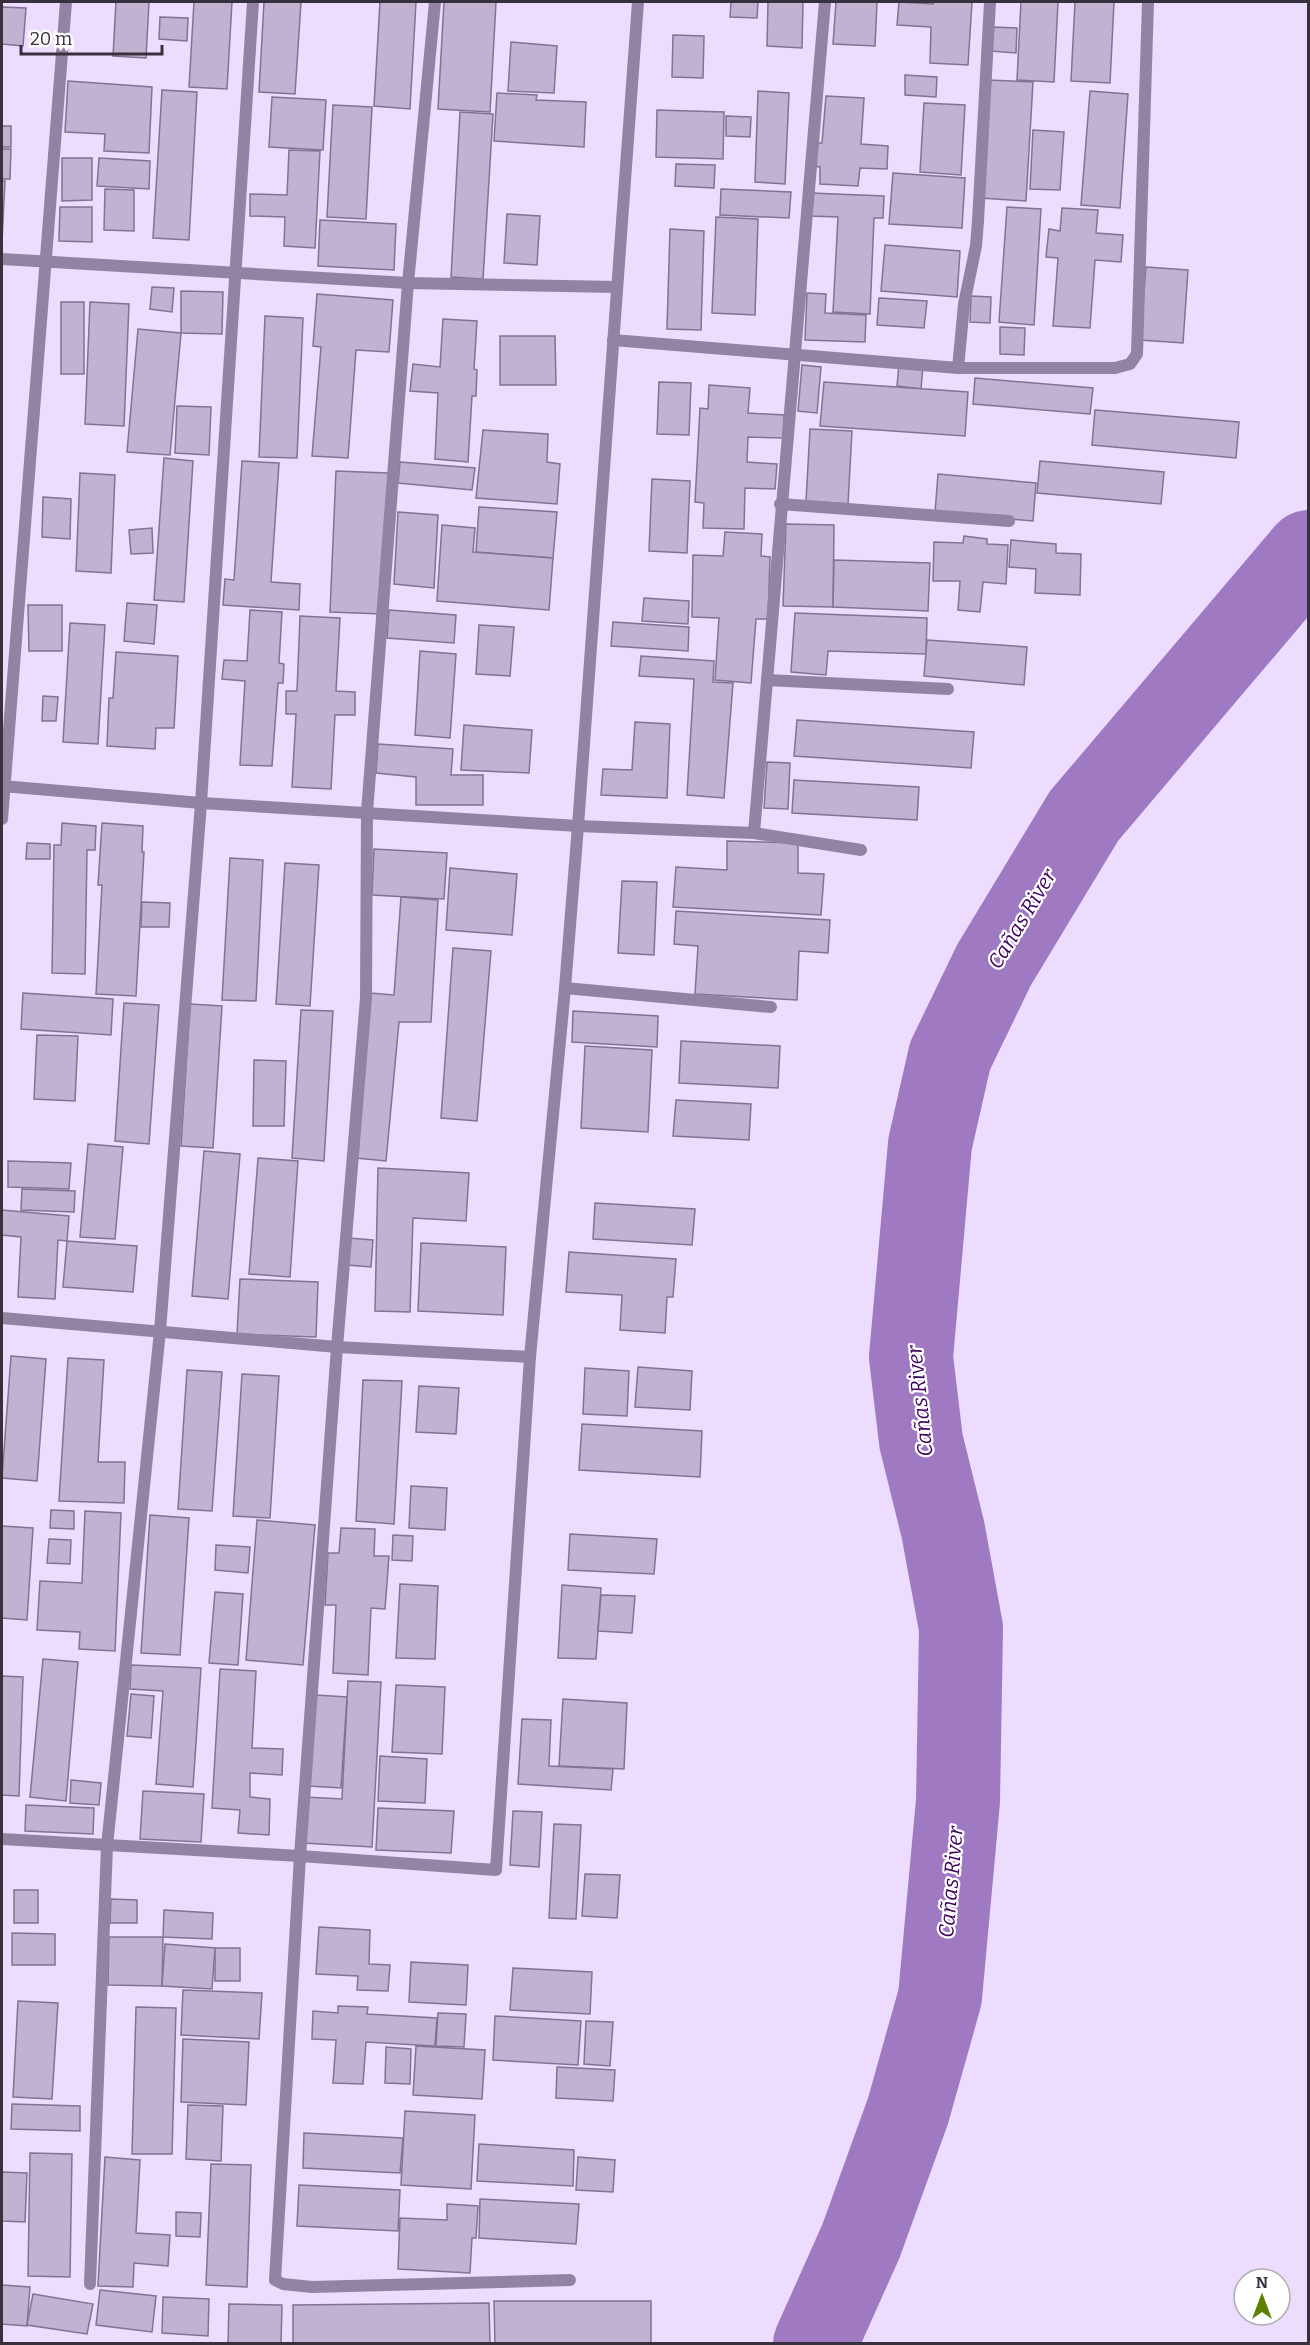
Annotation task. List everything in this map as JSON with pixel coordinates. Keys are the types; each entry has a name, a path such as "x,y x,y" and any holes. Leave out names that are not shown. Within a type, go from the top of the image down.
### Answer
{"street":[{"path":"2,819 66,2"},
{"path":"90,2284 107,1846 160,1331 201,803 253,2"},
{"path":"435,2 408,283 367,812 366,998 337,1347 300,1856 275,2280 283,2284 312,2287 570,2280"},
{"path":"2,1839 496,1870 530,1357 578,826 638,2"},
{"path":"754,833 780,504 825,2"},
{"path":"958,368 964,304 976,246 990,2"},
{"path":"614,340 958,368 1115,368 1130,364 1137,354 1148,2"},
{"path":"2,259 408,283 617,287"},
{"path":"780,504 1008,521"},
{"path":"767,680 948,689"},
{"path":"3,786 201,803 578,826 754,833 861,850"},
{"path":"565,988 771,1007"},
{"path":"2,1318 337,1347 530,1357"}],"building":[{"path":"116,2 149,2 146,58 113,56"},
{"path":"194,2 232,2 227,89 189,87"},
{"path":"264,2 301,2 295,94 259,92"},
{"path":"380,2 416,2 410,109 374,106"},
{"path":"444,2 496,2 490,112 438,109"},
{"path":"731,2 758,2 757,18 730,17"},
{"path":"768,2 803,2 802,48 767,46"},
{"path":"836,2 877,2 875,46 833,44"},
{"path":"899,2 933,4 933,2 972,2 968,65 930,63 931,27 897,25"},
{"path":"1021,2 1058,2 1054,82 1017,80"},
{"path":"1075,2 1114,2 1110,83 1071,81"},
{"path":"2,7 26,8 23,46 2,44"},
{"path":"160,17 188,18 187,41 159,39"},
{"path":"992,27 1017,28 1016,53 990,51"},
{"path":"673,35 704,36 703,78 672,77"},
{"path":"511,42 557,46 554,93 508,91"},
{"path":"905,75 937,77 936,97 905,95"},
{"path":"988,80 1033,82 1026,201 981,198"},
{"path":"68,81 152,87 149,153 104,151 105,134 65,132"},
{"path":"162,90 197,92 189,240 153,238"},
{"path":"758,91 789,93 785,184 755,182"},
{"path":"1090,91 1128,94 1120,208 1081,205"},
{"path":"497,93 537,95 536,100 586,102 584,147 494,141"},
{"path":"826,96 864,98 861,144 888,146 887,169 860,168 858,186 820,184 820,167 813,166 814,143 822,143"},
{"path":"272,97 326,100 323,150 269,147"},
{"path":"924,103 965,105 961,175 920,172"},
{"path":"333,105 372,107 366,219 327,217"},
{"path":"657,110 724,112 723,159 656,157"},
{"path":"460,112 493,114 483,279 451,277"},
{"path":"726,116 751,117 750,137 726,136"},
{"path":"2,126 11,126 11,147 2,147"},
{"path":"1033,130 1064,132 1060,190 1030,189"},
{"path":"2,149 11,149 10,179 2,179"},
{"path":"289,150 320,151 315,248 284,246 285,217 250,216 250,194 287,195"},
{"path":"62,158 92,158 92,200 62,201"},
{"path":"99,158 150,161 149,189 97,186"},
{"path":"676,164 715,165 714,188 675,186"},
{"path":"893,173 965,178 962,228 889,224"},
{"path":"2,181 5,181 2,242"},
{"path":"105,189 134,190 134,231 104,230"},
{"path":"721,189 791,192 789,218 720,215"},
{"path":"811,193 884,196 883,218 874,218 870,314 833,312 838,217 810,216"},
{"path":"60,207 92,207 92,242 59,241"},
{"path":"1007,207 1041,209 1034,325 999,322"},
{"path":"1062,208 1098,210 1096,233 1123,235 1121,262 1095,260 1090,328 1053,326 1058,258 1046,257 1049,229 1060,231"},
{"path":"507,214 540,216 537,265 504,263"},
{"path":"716,217 758,219 755,315 712,313"},
{"path":"320,220 396,224 394,270 318,266"},
{"path":"670,229 704,231 701,330 667,329"},
{"path":"885,245 960,251 957,297 881,291"},
{"path":"1146,267 1188,270 1183,343 1140,340"},
{"path":"152,287 174,288 172,312 150,309"},
{"path":"181,291 223,292 222,334 181,333"},
{"path":"807,293 826,294 825,313 866,315 865,342 805,340"},
{"path":"317,294 393,300 389,352 356,350 348,458 312,456 321,347 313,346"},
{"path":"971,296 991,297 990,323 970,322"},
{"path":"879,298 927,301 924,328 877,325"},
{"path":"61,302 84,302 84,374 61,374"},
{"path":"90,302 129,304 124,426 85,424"},
{"path":"265,316 303,318 297,458 259,457"},
{"path":"443,319 477,321 474,369 477,370 476,396 472,396 468,462 435,459 438,393 410,391 413,364 440,367"},
{"path":"1000,327 1025,328 1024,355 1000,354"},
{"path":"138,329 181,333 170,455 127,452"},
{"path":"500,336 555,336 556,385 500,385"},
{"path":"899,364 923,366 921,389 897,386"},
{"path":"802,365 821,367 817,413 798,411"},
{"path":"975,378 1093,388 1090,414 973,404"},
{"path":"659,382 691,383 689,435 657,434"},
{"path":"824,382 968,392 965,436 820,426"},
{"path":"709,385 750,388 748,413 784,415 783,438 748,437 747,462 777,464 775,489 745,488 744,529 703,528 704,503 695,502 700,408 708,409"},
{"path":"177,406 211,407 209,455 175,453"},
{"path":"1095,410 1239,422 1236,458 1092,445"},
{"path":"810,429 852,431 848,504 806,501"},
{"path":"483,430 548,434 547,462 560,464 557,504 476,498"},
{"path":"164,458 193,461 184,602 154,600"},
{"path":"242,461 279,463 271,582 300,584 299,610 223,605 225,579 234,580"},
{"path":"1040,461 1164,472 1161,504 1037,493"},
{"path":"400,462 475,468 472,490 398,483"},
{"path":"336,471 388,473 382,614 330,612"},
{"path":"80,473 115,475 111,573 76,571"},
{"path":"938,474 1036,483 1033,521 935,513"},
{"path":"652,479 690,481 687,553 649,551"},
{"path":"43,497 71,499 70,539 42,537"},
{"path":"479,507 557,512 553,558 476,552"},
{"path":"398,512 438,515 434,588 394,584"},
{"path":"786,524 834,525 833,607 783,606"},
{"path":"442,525 475,528 473,552 553,558 549,610 437,601"},
{"path":"152,528 153,553 131,554 129,530"},
{"path":"725,532 762,534 761,556 770,557 768,619 756,619 751,683 715,680 719,618 692,617 693,555 723,556"},
{"path":"964,536 987,539 987,544 1008,545 1006,584 983,582 980,612 958,610 960,581 933,581 934,542 963,543"},
{"path":"1011,540 1056,544 1056,553 1081,554 1080,595 1035,593 1036,569 1009,567"},
{"path":"834,560 930,563 928,611 833,607"},
{"path":"644,598 689,601 688,624 642,621"},
{"path":"127,603 157,605 154,644 124,641"},
{"path":"28,605 62,605 62,651 29,651"},
{"path":"250,610 282,612 279,663 284,664 283,683 278,683 272,766 240,765 245,681 222,679 224,660 247,661"},
{"path":"389,610 456,615 454,643 387,638"},
{"path":"795,613 927,618 926,654 828,651 826,675 791,672"},
{"path":"300,616 340,618 336,691 355,692 355,715 335,715 331,789 292,787 296,714 286,714 286,691 297,691"},
{"path":"613,622 689,627 688,651 611,646"},
{"path":"70,623 105,625 98,744 63,742"},
{"path":"479,625 514,627 510,676 476,674"},
{"path":"927,640 1027,647 1024,685 924,676"},
{"path":"420,651 456,654 450,738 415,735"},
{"path":"116,652 178,656 174,728 156,728 155,749 107,746 109,698 113,698"},
{"path":"641,656 714,661 713,682 733,683 724,798 687,795 694,679 639,676"},
{"path":"43,696 58,697 56,721 42,721"},
{"path":"797,720 974,732 971,768 794,756"},
{"path":"635,722 670,724 667,798 601,795 603,769 632,770"},
{"path":"464,725 532,730 529,773 461,770"},
{"path":"378,744 453,749 451,775 483,775 483,805 416,805 416,777 376,773"},
{"path":"767,762 790,763 788,809 764,808"},
{"path":"794,780 919,787 917,820 792,813"},
{"path":"62,823 96,826 95,850 87,850 85,974 52,973 54,845 61,845"},
{"path":"102,823 143,826 142,852 144,852 136,996 96,994 102,885 98,885"},
{"path":"727,841 798,843 798,873 824,874 821,915 673,907 676,867 727,870"},
{"path":"27,843 50,844 50,859 26,859"},
{"path":"374,849 447,853 444,899 372,895"},
{"path":"230,858 263,860 256,1001 222,1000"},
{"path":"285,863 319,865 310,1006 276,1004"},
{"path":"450,868 517,874 512,935 446,930"},
{"path":"622,881 657,882 654,955 618,953"},
{"path":"401,897 438,900 431,1022 399,1022 386,1161 356,1158 371,993 394,995"},
{"path":"142,902 170,903 169,927 141,927"},
{"path":"676,911 830,920 828,953 799,951 797,1000 695,994 698,946 674,944"},
{"path":"453,948 491,951 477,1121 441,1118"},
{"path":"23,993 113,999 111,1035 21,1029"},
{"path":"124,1003 159,1005 149,1144 115,1141"},
{"path":"190,1004 222,1006 213,1148 181,1146"},
{"path":"301,1010 333,1011 324,1161 292,1158"},
{"path":"573,1011 658,1016 657,1047 572,1042"},
{"path":"37,1035 78,1036 75,1101 34,1099"},
{"path":"681,1041 780,1046 778,1088 679,1083"},
{"path":"585,1046 652,1050 648,1132 581,1128"},
{"path":"254,1060 286,1061 284,1126 253,1126"},
{"path":"676,1100 751,1104 749,1140 673,1136"},
{"path":"88,1144 123,1147 115,1239 80,1237"},
{"path":"204,1151 240,1154 228,1299 192,1296"},
{"path":"258,1158 298,1161 290,1277 249,1274"},
{"path":"8,1161 71,1163 69,1189 8,1187"},
{"path":"378,1168 469,1173 466,1221 413,1218 410,1312 375,1311"},
{"path":"22,1189 75,1191 74,1212 21,1210"},
{"path":"595,1203 695,1209 692,1245 593,1239"},
{"path":"2,1210 69,1216 67,1241 58,1240 55,1299 18,1297 21,1237 2,1235"},
{"path":"349,1238 373,1240 371,1267 347,1265"},
{"path":"67,1241 137,1246 133,1292 63,1287"},
{"path":"421,1243 506,1247 503,1315 418,1311"},
{"path":"569,1252 676,1259 673,1297 667,1297 665,1333 620,1330 622,1295 566,1292"},
{"path":"240,1279 318,1282 316,1337 237,1334"},
{"path":"11,1356 46,1359 37,1481 2,1478"},
{"path":"68,1358 104,1360 98,1462 125,1462 124,1503 59,1501"},
{"path":"638,1367 692,1371 690,1410 635,1407"},
{"path":"585,1368 629,1371 627,1416 583,1414"},
{"path":"187,1370 222,1372 212,1511 178,1509"},
{"path":"242,1374 279,1376 270,1518 233,1516"},
{"path":"363,1380 402,1381 394,1524 356,1521"},
{"path":"419,1386 459,1388 456,1434 416,1432"},
{"path":"582,1424 702,1431 700,1477 579,1470"},
{"path":"411,1486 447,1488 445,1530 409,1528"},
{"path":"51,1510 74,1511 74,1529 50,1528"},
{"path":"85,1511 121,1513 115,1651 79,1649 80,1632 37,1630 40,1581 82,1583"},
{"path":"150,1515 189,1518 180,1655 141,1653"},
{"path":"257,1520 315,1525 303,1665 246,1660"},
{"path":"2,1526 33,1528 27,1620 2,1618"},
{"path":"341,1528 375,1529 374,1556 389,1556 385,1609 371,1608 368,1675 333,1673 336,1605 325,1605 328,1553 339,1553"},
{"path":"570,1534 657,1539 654,1574 568,1570"},
{"path":"393,1535 413,1536 412,1561 392,1560"},
{"path":"49,1539 71,1540 70,1564 47,1563"},
{"path":"216,1545 250,1547 248,1573 215,1570"},
{"path":"400,1584 438,1586 435,1659 396,1658"},
{"path":"562,1585 601,1588 596,1659 558,1658"},
{"path":"215,1592 243,1594 238,1665 209,1663"},
{"path":"601,1595 635,1596 632,1633 598,1631"},
{"path":"43,1659 78,1662 66,1801 30,1797"},
{"path":"131,1665 201,1668 193,1787 156,1784 163,1691 130,1689"},
{"path":"220,1669 256,1671 252,1748 283,1749 282,1775 250,1773 250,1797 270,1799 269,1835 238,1833 240,1810 212,1808"},
{"path":"2,1676 23,1677 19,1796 2,1795"},
{"path":"348,1681 381,1682 372,1847 303,1843 306,1797 342,1799"},
{"path":"396,1685 445,1687 442,1754 392,1752"},
{"path":"131,1694 154,1696 151,1738 127,1736"},
{"path":"316,1695 347,1697 341,1788 309,1786"},
{"path":"563,1699 627,1703 624,1769 559,1766"},
{"path":"522,1719 551,1720 549,1766 613,1769 611,1790 518,1784"},
{"path":"380,1756 427,1759 425,1803 378,1801"},
{"path":"71,1780 101,1783 99,1805 70,1803"},
{"path":"143,1791 204,1794 201,1842 140,1839"},
{"path":"26,1805 94,1808 93,1834 25,1831"},
{"path":"378,1808 454,1811 451,1853 376,1850"},
{"path":"513,1811 542,1812 539,1867 510,1865"},
{"path":"554,1824 581,1825 576,1919 549,1918"},
{"path":"585,1874 620,1875 617,1918 582,1916"},
{"path":"14,1890 38,1890 38,1923 14,1923"},
{"path":"111,1899 137,1900 137,1923 110,1923"},
{"path":"164,1910 213,1913 212,1939 163,1937"},
{"path":"319,1927 370,1930 369,1964 390,1965 388,1991 357,1990 358,1976 316,1974"},
{"path":"12,1933 55,1934 55,1965 12,1965"},
{"path":"109,1937 163,1937 162,1986 108,1985"},
{"path":"165,1944 215,1948 212,1989 162,1986"},
{"path":"215,1948 240,1948 240,1981 215,1981"},
{"path":"411,1962 468,1965 466,2005 409,2002"},
{"path":"513,1968 592,1972 590,2014 510,2010"},
{"path":"183,1990 262,1993 259,2039 181,2035"},
{"path":"18,2001 58,2003 52,2099 13,2097"},
{"path":"338,2006 368,2007 367,2014 437,2018 435,2046 366,2042 363,2084 333,2083 336,2040 312,2039 313,2011 338,2013"},
{"path":"136,2007 176,2008 172,2154 132,2154"},
{"path":"438,2013 466,2014 464,2047 436,2046"},
{"path":"495,2016 581,2021 578,2065 493,2060"},
{"path":"586,2021 613,2022 610,2066 584,2064"},
{"path":"183,2039 249,2042 246,2105 181,2102"},
{"path":"416,2046 485,2050 482,2099 413,2095"},
{"path":"386,2047 411,2049 410,2084 385,2083"},
{"path":"557,2067 615,2070 613,2101 556,2098"},
{"path":"12,2104 80,2106 80,2131 11,2129"},
{"path":"188,2105 223,2106 221,2161 186,2159"},
{"path":"405,2111 475,2115 471,2189 401,2185"},
{"path":"304,2133 403,2138 400,2173 303,2168"},
{"path":"479,2144 574,2150 573,2186 477,2181"},
{"path":"30,2153 72,2154 70,2277 28,2276"},
{"path":"105,2157 140,2160 136,2233 170,2235 168,2266 134,2263 133,2287 98,2286"},
{"path":"578,2157 615,2160 613,2192 576,2190"},
{"path":"211,2164 251,2165 247,2287 206,2285"},
{"path":"2,2172 27,2173 25,2222 2,2221"},
{"path":"299,2185 400,2190 398,2231 297,2226"},
{"path":"480,2199 579,2204 576,2244 479,2238"},
{"path":"447,2204 478,2206 476,2238 472,2238 470,2273 398,2269 400,2218 447,2220"},
{"path":"176,2212 201,2213 200,2237 176,2236"},
{"path":"2,2285 30,2287 27,2326 2,2324"},
{"path":"100,2290 156,2296 152,2332 96,2325"},
{"path":"33,2294 93,2304 87,2334 27,2325"},
{"path":"163,2297 209,2299 208,2336 162,2333"},
{"path":"494,2301 651,2301 651,2344 495,2344"},
{"path":"489,2303 490,2344 293,2344 293,2305"},
{"path":"229,2304 282,2305 281,2344 228,2344"}],"waterway":[{"name":"Cañas River","path":"815,2344 861,2241 908,2111 940,1997 958,1801 961,1628 943,1530 921,1441 911,1357 930,1144 950,1056 994,965 1084,816 1308,552"}]}
